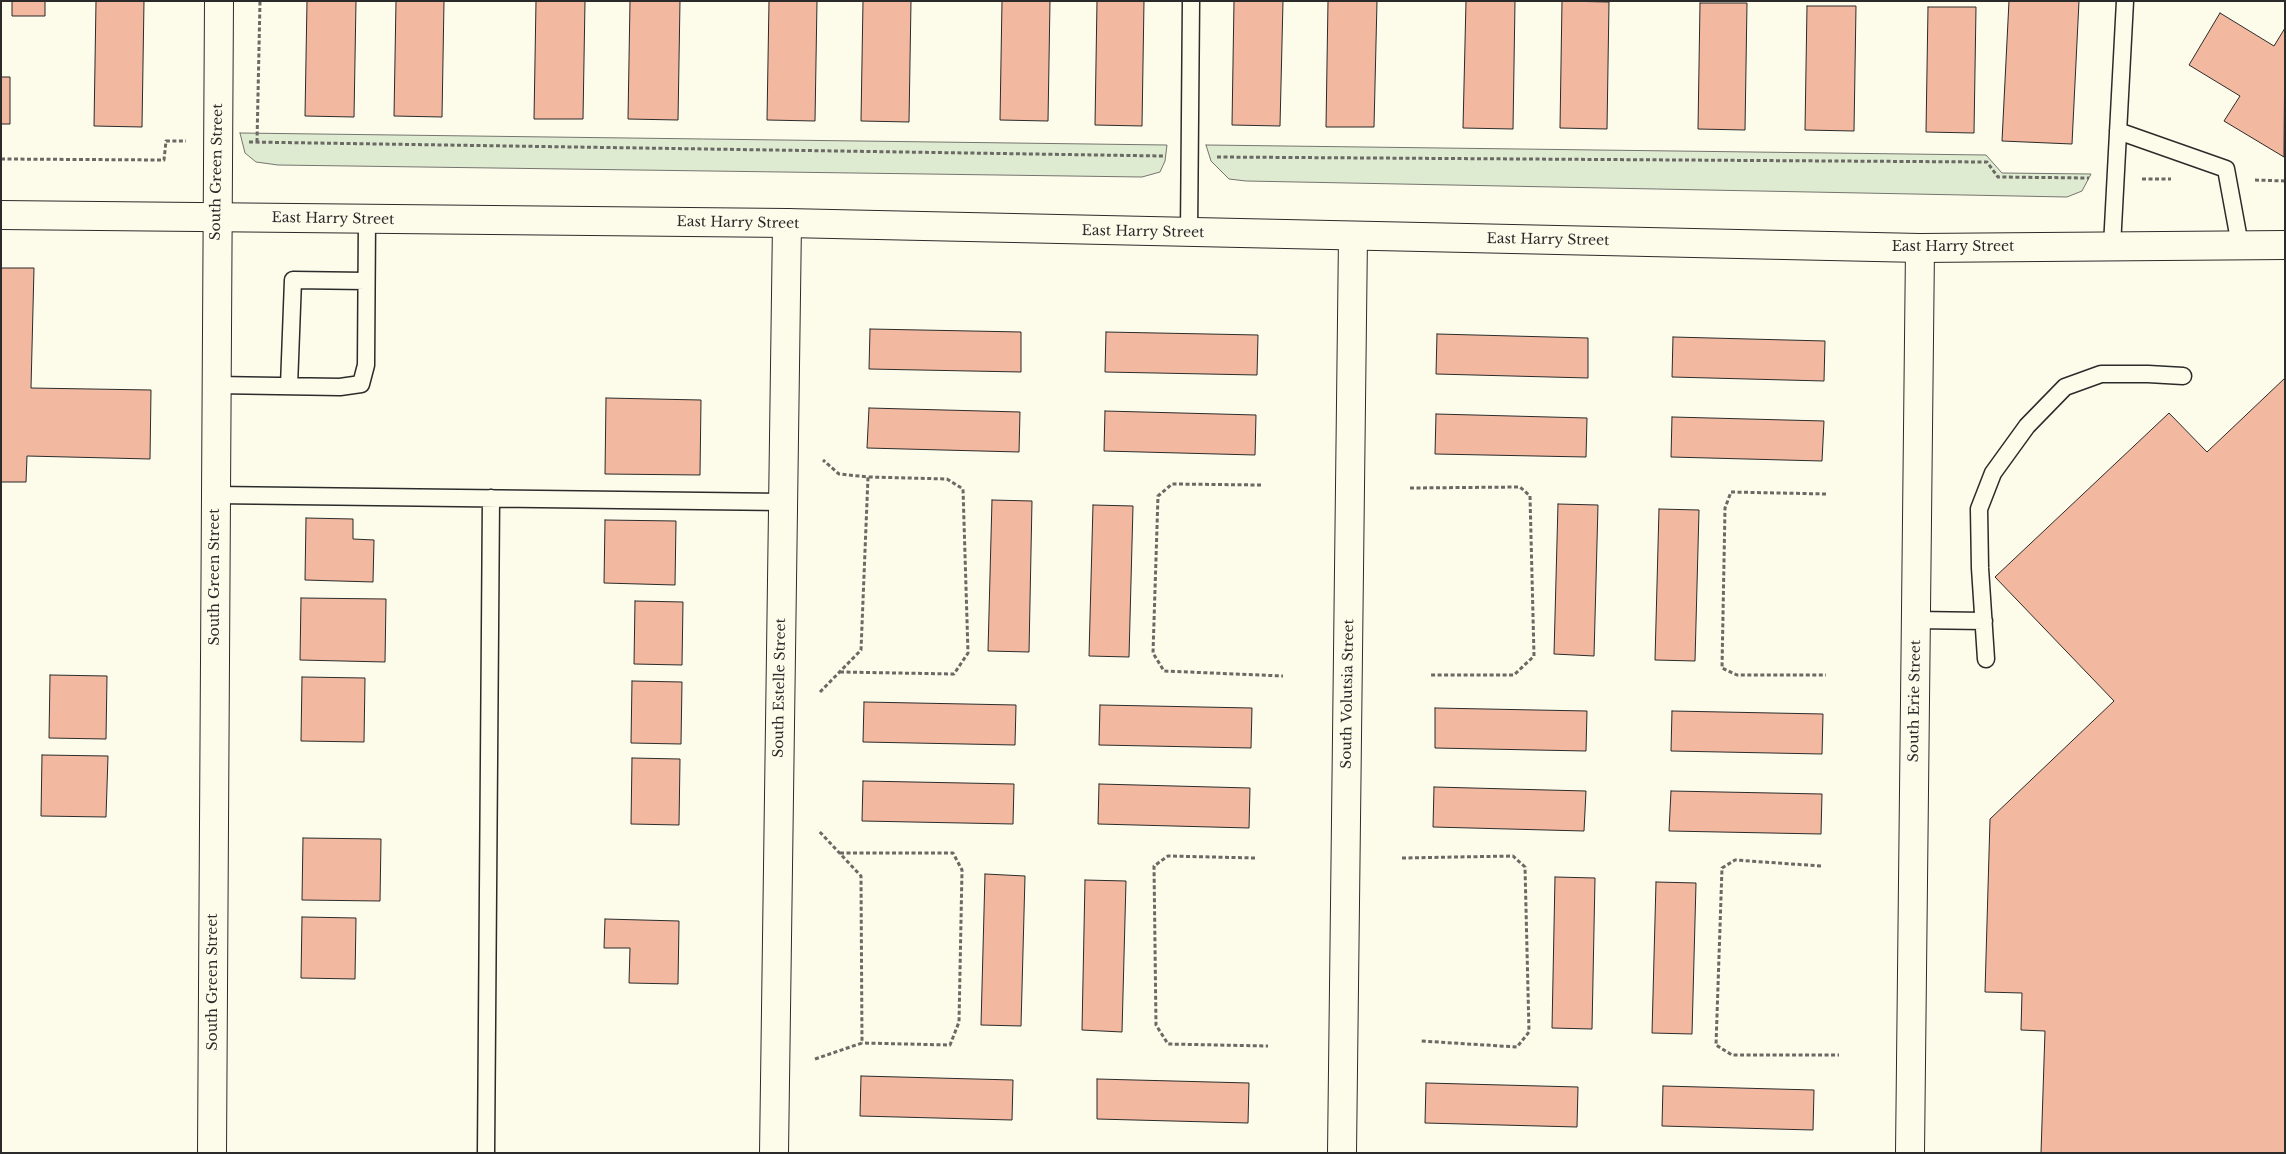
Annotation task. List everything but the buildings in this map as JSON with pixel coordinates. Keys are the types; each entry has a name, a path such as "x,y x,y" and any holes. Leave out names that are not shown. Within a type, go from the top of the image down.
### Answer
{"street":[{"name":"South Green Street","path":"212,1153 216,217 219,1"},
{"name":"East Harry Street","path":"1,215 786,223 1920,248 2285,245"},
{"name":"South Estelle Street","path":"774,1153 786,223"},
{"name":"South Volutsia Street","path":"1342,1153 1353,236"},
{"name":"South Erie Street","path":"1910,1153 1920,248"}],"lane":[{"path":"1190,233 1191,1"},
{"path":"2112,246 2125,1"},
{"path":"2118,130 2226,169 2240,245"},
{"path":"216,385 340,387 361,384 366,365 367,220"},
{"path":"289,386 293,280 366,281"},
{"path":"1986,658 1980,568 1979,509 1993,473 2026,426 2065,387 2101,374 2183,376"},
{"path":"215,495 783,502"},
{"path":"486,1153 491,498"},
{"path":"1916,620 1984,621"}],"path":[{"path":"257,142 260,1"},
{"path":"1,159 164,160 166,141 1190,157 1987,162 1998,177 2172,179"},
{"path":"2228,180 2285,181"},
{"path":"823,460 839,474 868,477 947,478 963,489 968,653 954,674 840,672"},
{"path":"820,692 861,650 868,477"},
{"path":"1261,485 1172,484 1158,496 1153,653 1164,672 1283,676"},
{"path":"1410,488 1520,487 1530,496 1534,656 1514,675 1429,676"},
{"path":"1826,494 1731,492 1725,508 1722,668 1737,675 1826,675"},
{"path":"818,830 861,876 862,1043"},
{"path":"815,1059 862,1043 950,1045 959,1022 962,870 953,853 840,853"},
{"path":"1255,858 1168,856 1154,866 1156,1025 1168,1044 1268,1046"},
{"path":"1402,858 1513,856 1525,867 1529,1032 1517,1047 1421,1042"},
{"path":"1821,866 1735,860 1722,868 1716,1045 1732,1055 1839,1055"}],"green space":[{"path":"240,133 1167,145 1165,161 1160,172 1142,177 278,165 256,162 245,153"},
{"path":"1206,145 1986,155 2002,173 2091,174 2082,191 2067,197 1246,181 1229,179 1211,161"}]}
